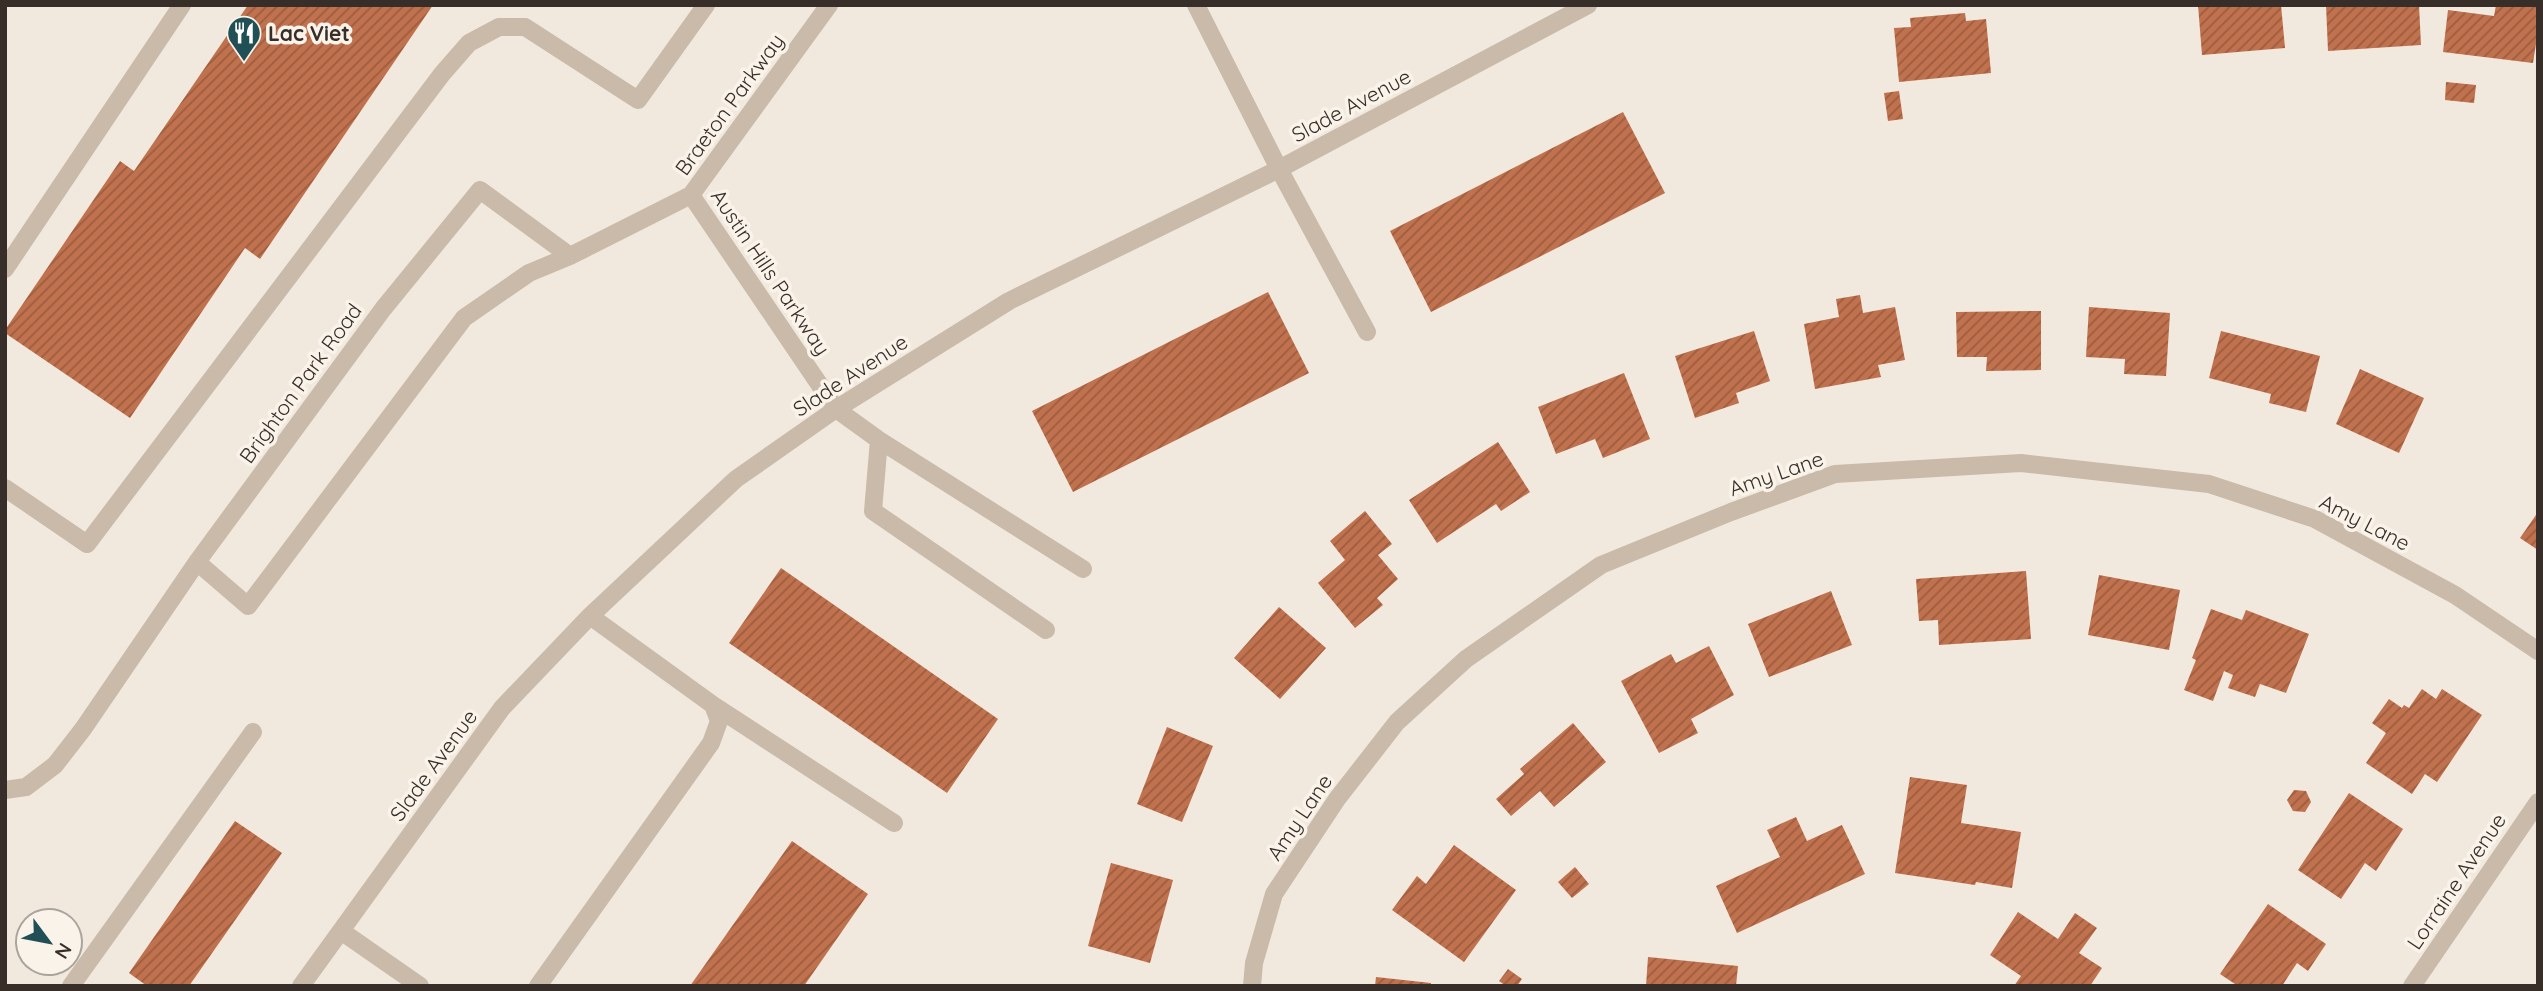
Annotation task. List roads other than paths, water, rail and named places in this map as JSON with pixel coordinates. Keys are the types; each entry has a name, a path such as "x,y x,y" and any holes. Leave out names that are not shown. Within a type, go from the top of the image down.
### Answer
{"street":[{"path":"5,268 181,5"},
{"path":"5,488 87,544 442,74 469,43 499,27 525,27 638,100 706,5"},
{"name":"Braeton Parkway","path":"691,195 829,5"},
{"path":"1196,5 1279,169 1367,332"},
{"name":"Slade Avenue","path":"301,986 502,708 590,616 736,479 836,409 1009,301 1279,169 1588,5"},
{"name":"Brighton Park Road","path":"5,790 26,787 55,765 83,729 197,562 383,309 480,190 570,256"},
{"path":"197,562 248,606 464,318 529,273 570,256 691,195"},
{"name":"Austin Hills Parkway","path":"691,195 836,409"},
{"path":"836,409 1083,569"},
{"path":"879,439 873,511 1046,630"},
{"name":"Amy Lane","path":"1252,986 1254,963 1274,894 1337,799 1397,722 1465,659 1601,565 1731,512 1835,474 2021,463 2209,484 2315,519 2455,595 2538,651"},
{"path":"590,616 713,705 894,823"},
{"path":"538,986 711,743 719,721 713,705"},
{"path":"71,986 253,732"},
{"name":"Lorraine Avenue","path":"2412,986 2538,802"},
{"path":"341,931 420,986"}],"place":[{"name":"Lac Viet","path":"244,63"}]}
